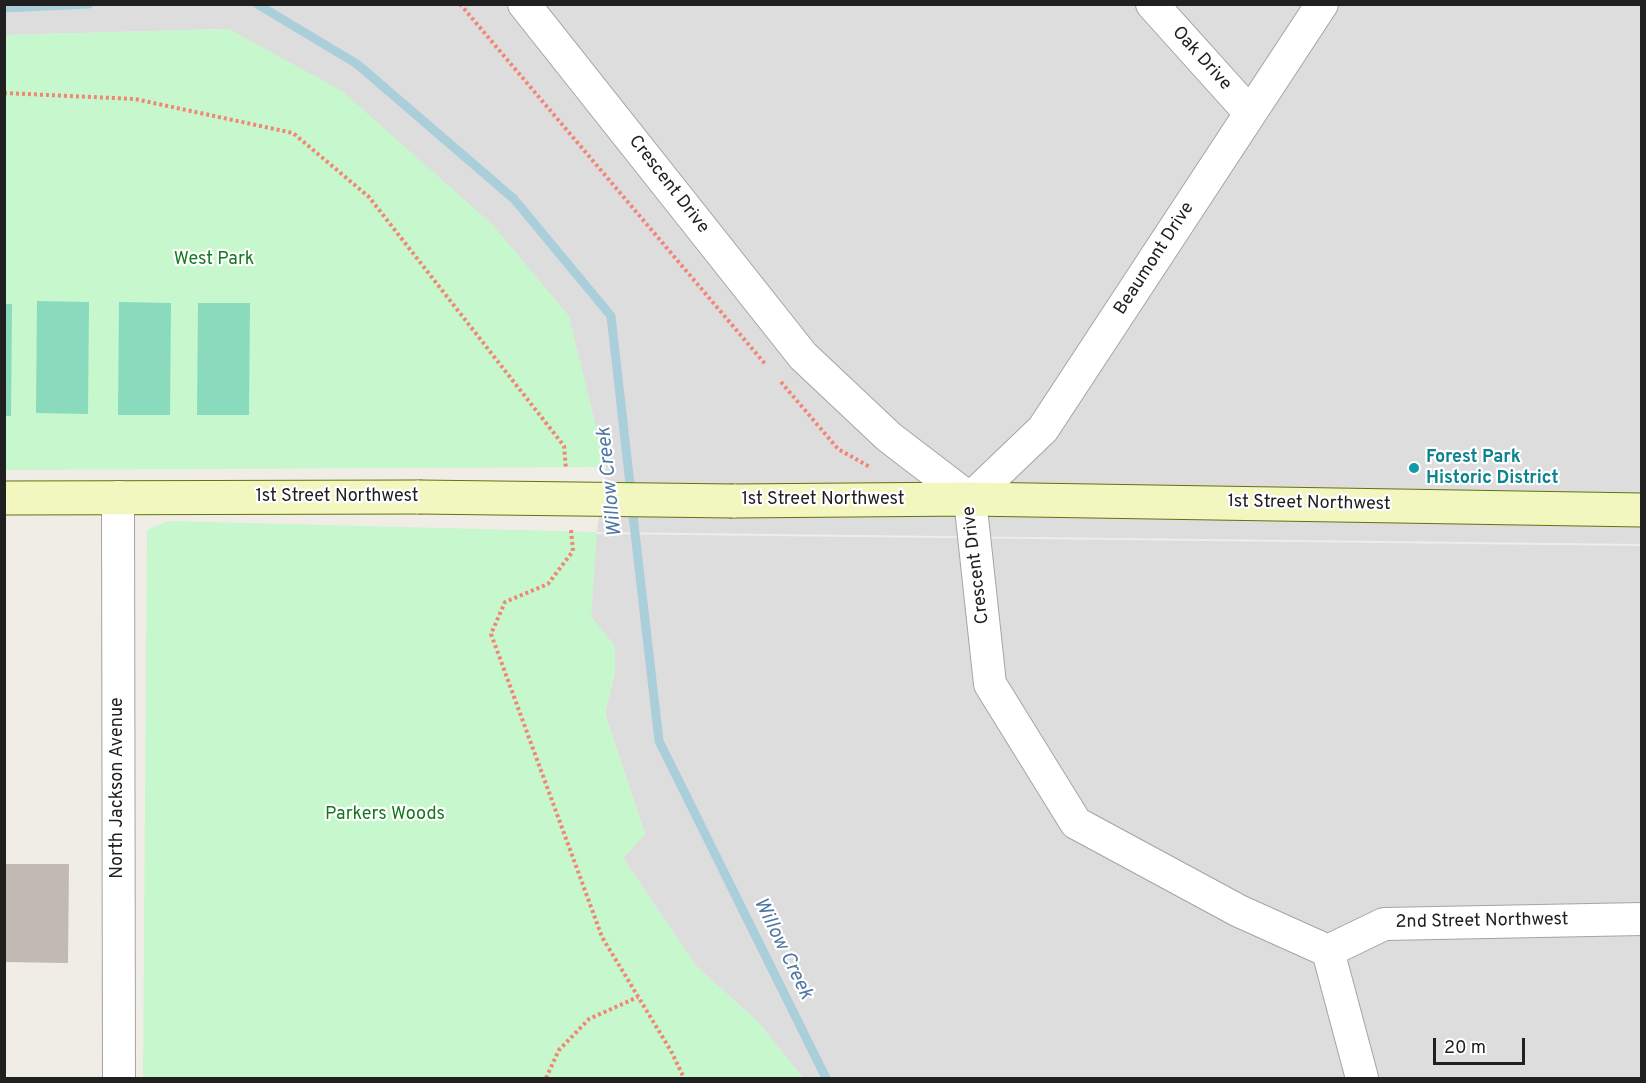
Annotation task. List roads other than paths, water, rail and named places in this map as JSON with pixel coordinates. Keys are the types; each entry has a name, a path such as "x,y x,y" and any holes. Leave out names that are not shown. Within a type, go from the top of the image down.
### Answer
{"main road":[{"name":"1st Street Northwest","path":"4,498 419,497 733,501 970,498 1641,510"}],"street":[{"name":"Crescent Drive","path":"524,4 804,356 889,437 970,498 990,684 1076,823 1239,911 1328,951"},
{"name":"Oak Drive","path":"1152,4 1250,113"},
{"name":"Beaumont Drive","path":"970,498 1043,429 1322,4"},
{"name":"North Jackson Avenue","path":"117,497 119,1078"},
{"name":"2nd Street Northwest","path":"1328,951 1384,924 1641,919"},
{"path":"1328,951 1362,1078"}],"waterway":[{"name":"Willow Creek","path":"4,8 89,4"},
{"name":"Willow Creek","path":"257,4 357,64 514,199 611,316 631,493"},
{"name":"Willow Creek","path":"632,507 659,741 826,1078"}],"place":[{"name":"Forest Park Historic District","path":"1414,468"}],"park label":[{"name":"West Park","path":"214,260"},
{"name":"Parkers Woods","path":"385,815"}]}
